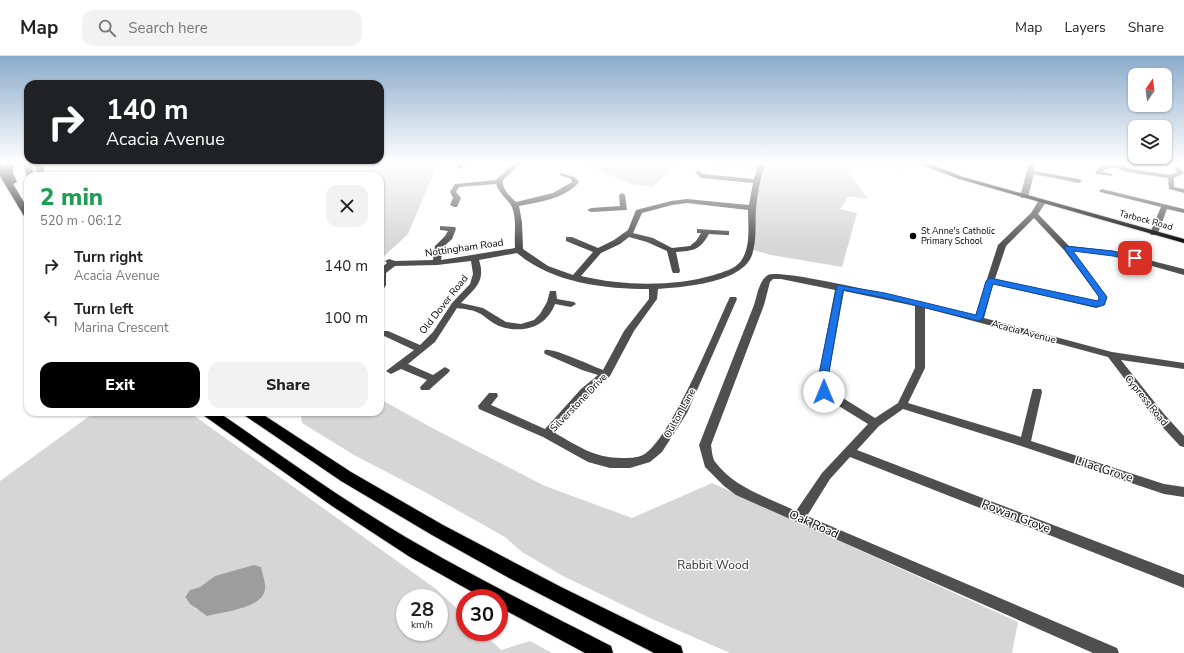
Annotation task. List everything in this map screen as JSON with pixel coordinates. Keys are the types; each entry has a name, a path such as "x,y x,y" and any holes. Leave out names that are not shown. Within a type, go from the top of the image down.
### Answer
{"highway":[{"path":"13,191 24,209"},
{"path":"17,191 24,207"},
{"path":"214,416 337,502 416,552 510,604 604,653"},
{"path":"255,416 358,485 435,529 530,581 674,653"}],"main road":[{"name":"Tarbock Road","path":"1004,191 1184,241"}],"street":[{"path":"453,191 457,198 454,205"},
{"path":"502,191 514,205 518,215 517,239 519,250 531,261 549,270 576,277 613,284 654,286 690,284 714,278 734,271 744,262 750,249 755,191"},
{"path":"514,205 542,199 562,191"},
{"path":"1024,197 1026,191"},
{"path":"1102,191 1184,211"},
{"path":"622,195 624,208"},
{"path":"591,210 624,208 639,212 671,203 687,201 752,208"},
{"path":"979,318 1002,245 1034,214 1042,202"},
{"path":"1154,233 1165,206"},
{"path":"576,277 598,250 617,242 631,231 639,212"},
{"path":"990,281 1096,305 1102,303 1103,297 1068,248 1056,238 1034,214"},
{"path":"437,264 440,246 456,228 443,228"},
{"path":"628,234 650,240 671,250 694,248 700,244 702,232 726,233"},
{"path":"569,239 598,250"},
{"path":"1068,248 1113,253 1184,272"},
{"name":"Nottingham Road","path":"384,270 391,262 418,265 437,264 519,250"},
{"path":"671,250 676,270"},
{"name":"Old Dover Road","path":"391,371 420,349 435,335 455,305 476,282 478,270 474,258"},
{"name":"Acacia Avenue","path":"771,277 781,276 920,304 979,318 1112,355 1184,366"},
{"name":"Oak Road","path":"771,277 766,281 759,305 705,445 709,464 728,483 740,491 1111,653"},
{"name":"Silverstone Drive","path":"547,434 585,392 606,374 629,332 653,299 654,286"},
{"path":"840,287 822,384 824,392 875,423"},
{"path":"455,305 480,310 493,319 512,327 533,324 542,319 553,297 571,304"},
{"name":"Oulton Lane","path":"493,396 483,406 547,434 592,459 610,463 630,463 646,459 658,449 681,413 733,299"},
{"path":"799,518 826,476 848,451 875,423 902,405 920,368 920,304"},
{"path":"386,332 420,349"},
{"path":"549,352 586,368 606,374"},
{"name":"Cypress Road","path":"1112,355 1160,417 1184,443"},
{"path":"400,364 434,379"},
{"path":"425,387 445,370"},
{"path":"1025,443 1037,392"},
{"name":"Lilac Grove","path":"902,405 1025,443 1164,489 1184,492"},
{"name":"Rowan Grove","path":"848,451 1184,582"}],"green space":[{"path":"384,191 426,191 408,234 384,256"},
{"path":"757,191 862,191 868,199 849,196 840,209 857,213 842,267 771,255 750,249"},
{"name":"Rabbit Wood","path":"384,401 434,429 545,486 632,518 712,483 1018,622 1012,653 730,653 652,619 563,576 522,552 505,537 423,491 354,455 302,423 301,416 384,416"},
{"path":"89,416 195,416 436,589 396,589 396,641 448,641 448,600 456,608 456,641 492,641 501,650 530,641 552,653 0,653 0,481","holes":["233,572 197,610 185,598 190,590 200,587 215,576"]}],"shaded area":[{"path":"254,565 261,567 265,589 263,595 258,601 250,605 232,611 207,616 190,604 185,597 190,590 200,587 215,576"}],"place":[{"name":"St Anne's Catholic Primary School","path":"913,236"}],"route":[{"path":"824,392 822,384 840,287 979,318 990,281 1096,305 1102,303 1103,297 1068,248 1113,253 1135,258"}]}
